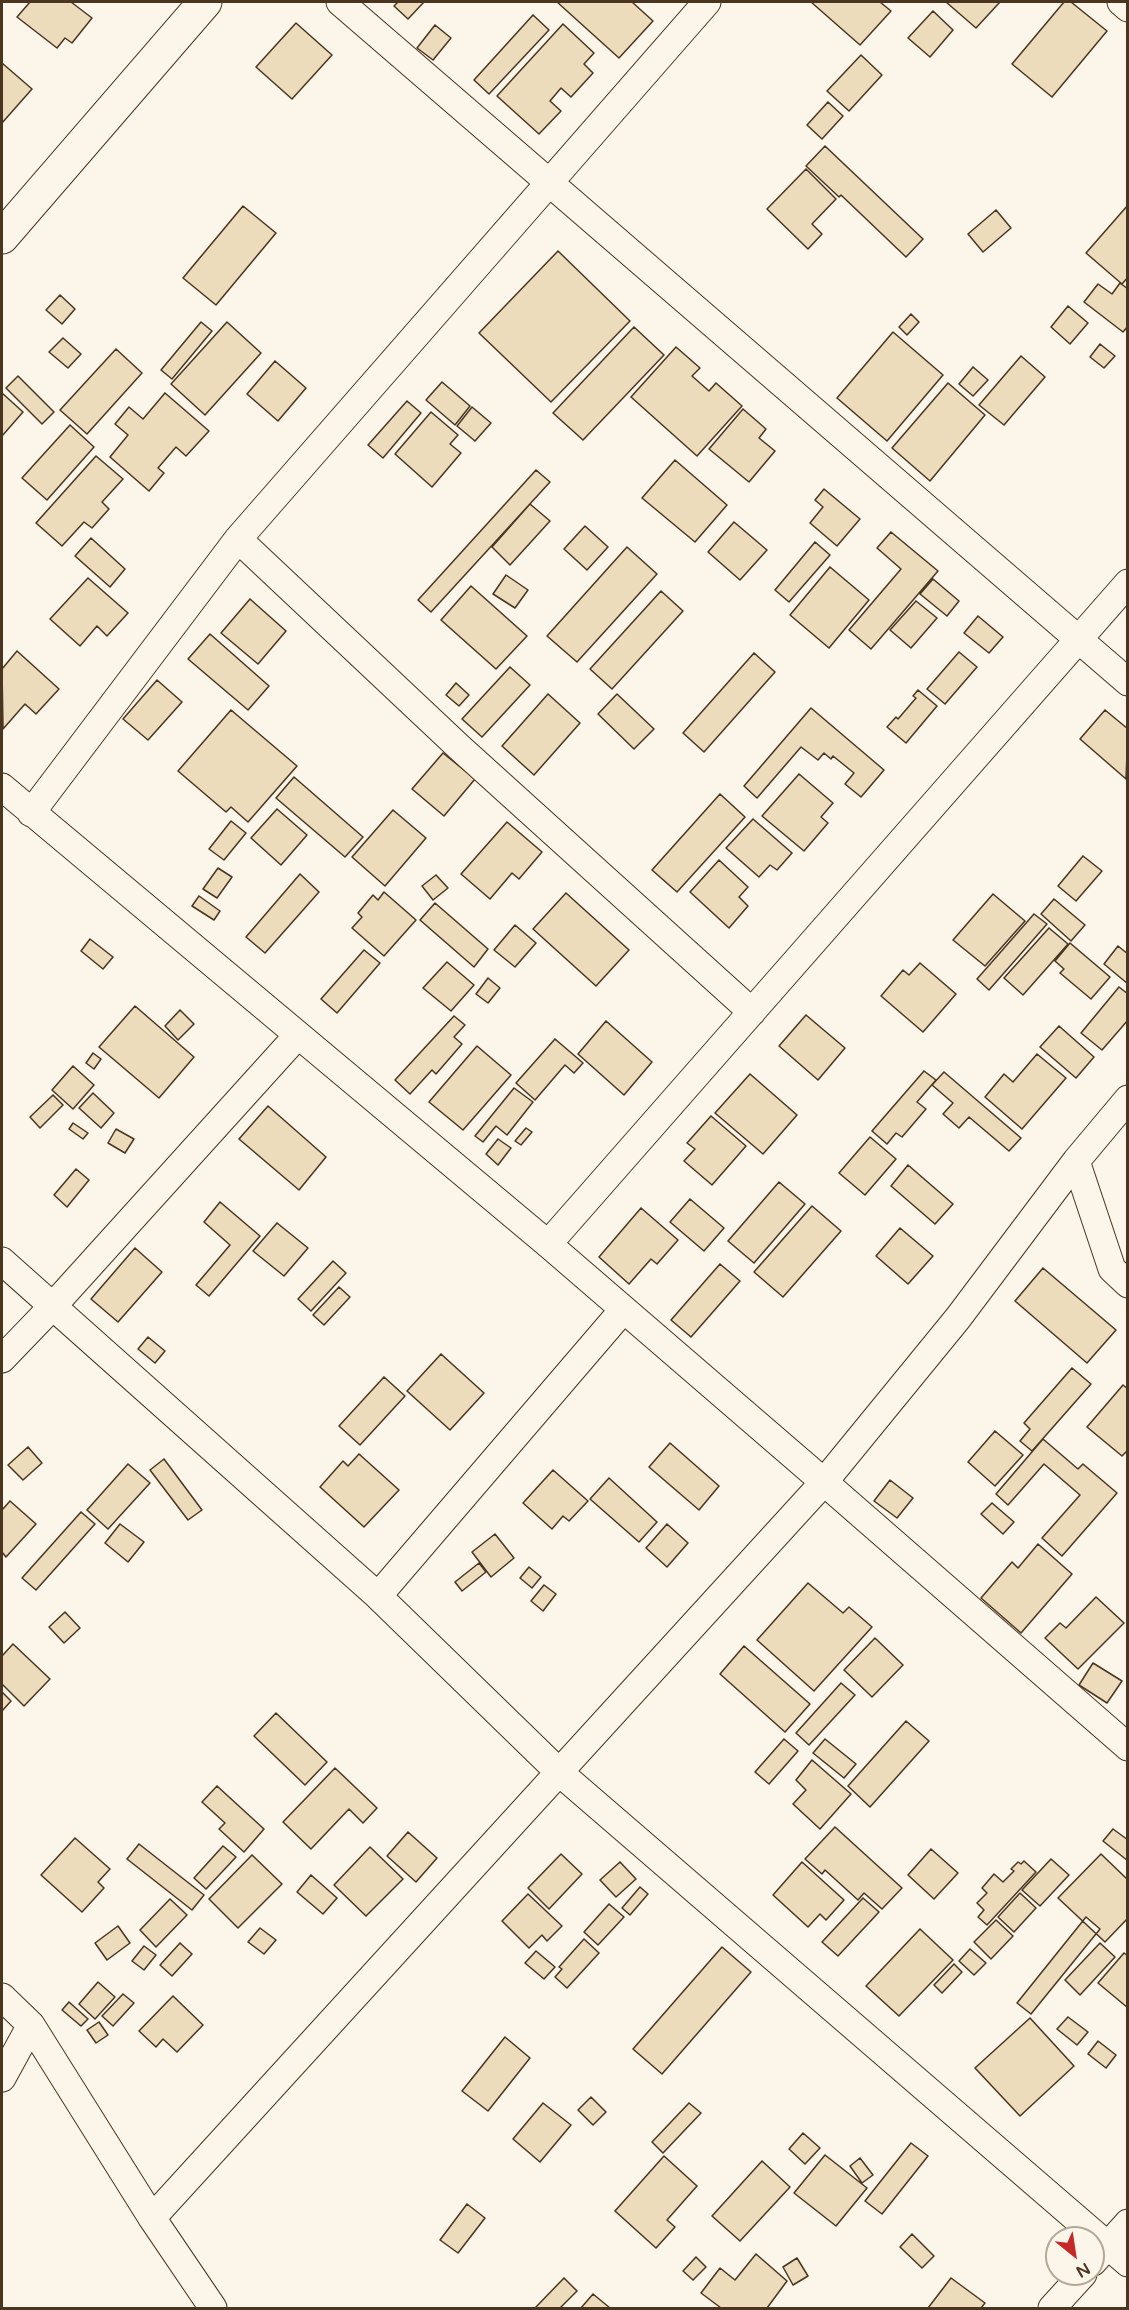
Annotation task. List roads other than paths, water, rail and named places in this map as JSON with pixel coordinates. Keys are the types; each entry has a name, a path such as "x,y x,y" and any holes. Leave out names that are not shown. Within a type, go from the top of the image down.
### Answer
{"street":[{"path":"2,237 205,2"},
{"path":"340,2 1128,682"},
{"path":"31,813 238,539 707,2"},
{"path":"1121,2 1128,8"},
{"path":"238,539 459,747 752,1012"},
{"path":"548,1244 1128,583"},
{"path":"2,787 548,1244 1128,1748"},
{"path":"2,1359 52,1307 298,1035"},
{"path":"152,2218 824,1482 958,1318 1076,1161 1128,1099"},
{"path":"1076,1161 1112,1269 1128,1284"},
{"path":"2,1261 378,1596 560,1773 1110,2257 1128,2223"},
{"path":"378,1596 623,1310"},
{"path":"2,1997 31,2025 152,2218 213,2308"},
{"path":"2,2078 31,2025"},
{"path":"1052,2308 1072,2286"}]}
